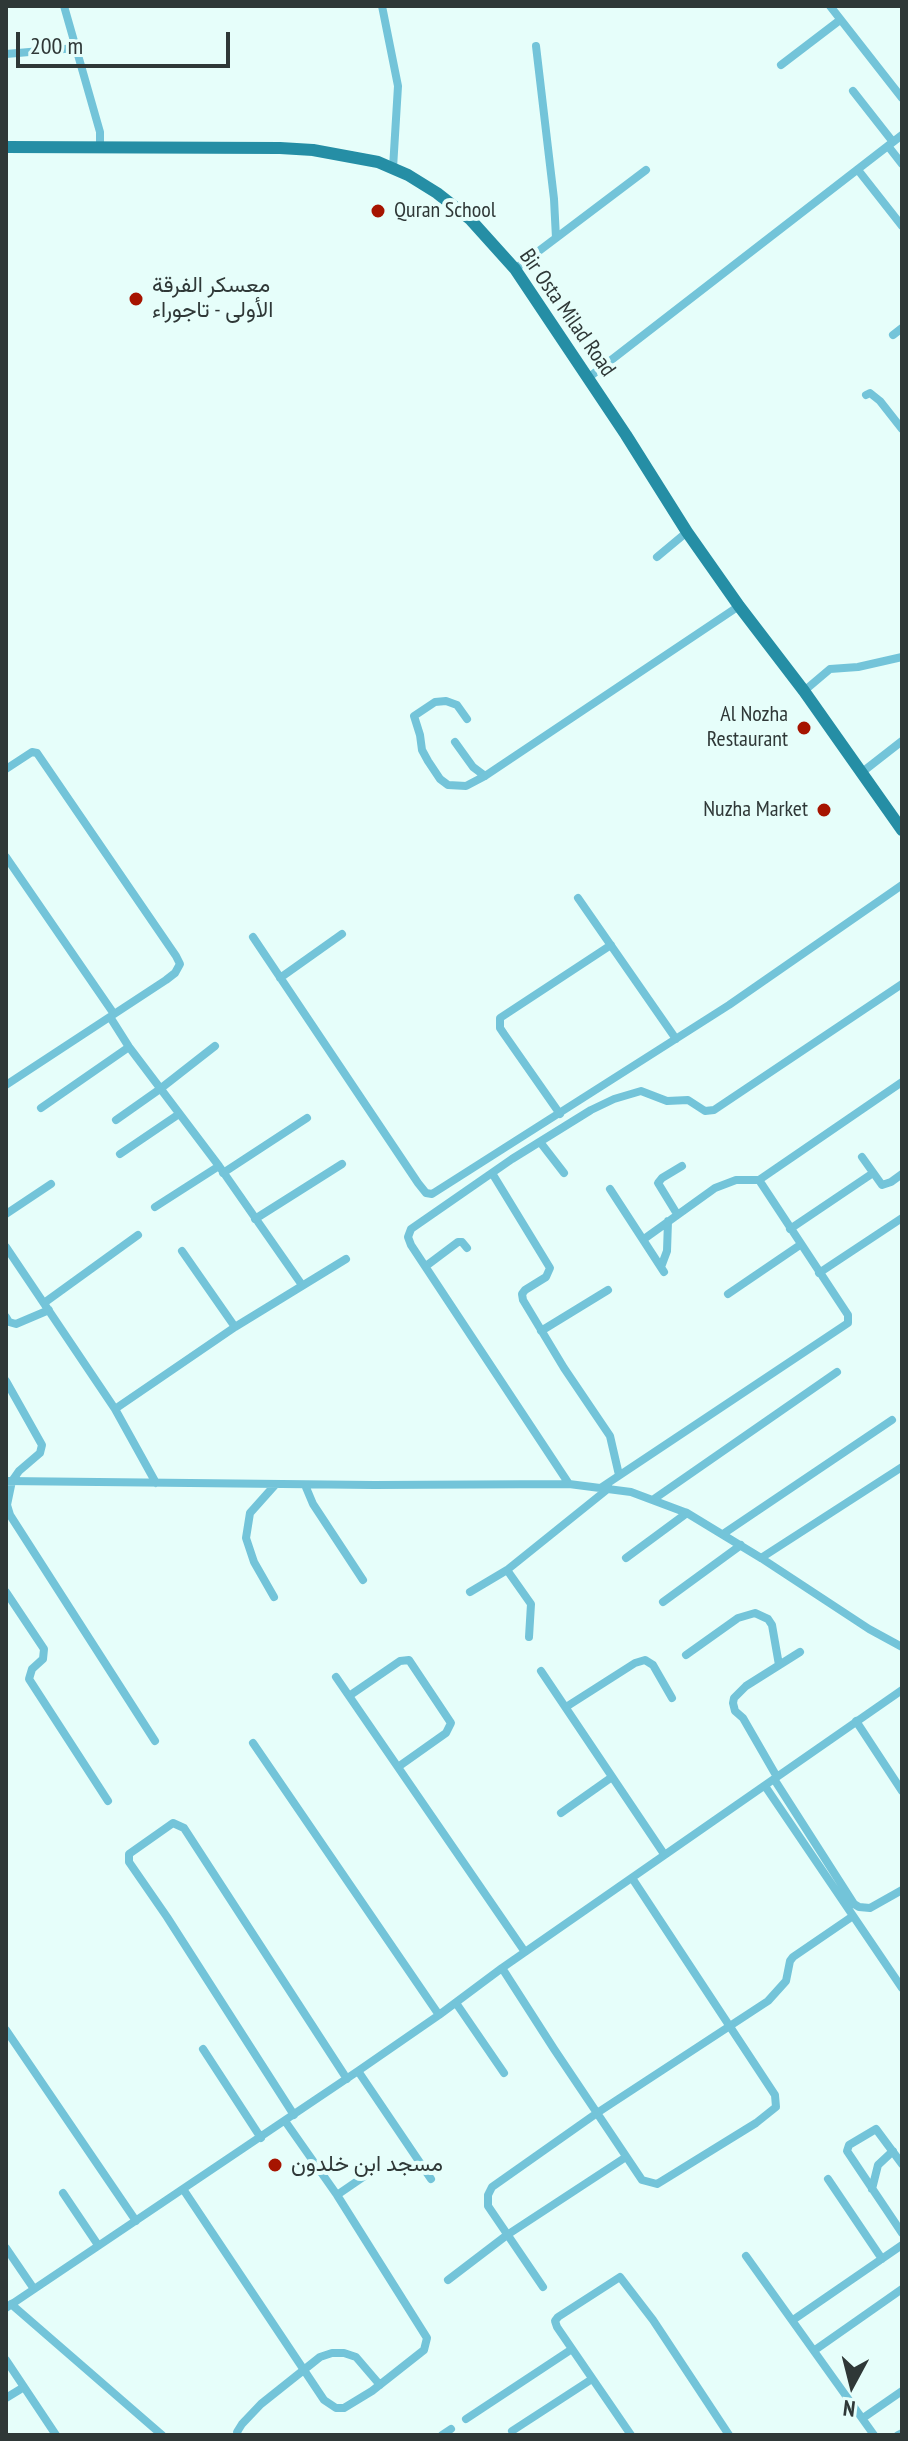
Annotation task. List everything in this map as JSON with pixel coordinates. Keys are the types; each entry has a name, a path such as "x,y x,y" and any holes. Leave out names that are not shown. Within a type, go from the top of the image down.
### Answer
{"main road":[{"name":"Bir Osta Milad Road","path":"6,147 291,149 378,162 408,175 437,193 470,219 515,269 687,532 902,830"}],"street":[{"path":"64,6 100,132 100,149"},
{"path":"382,6 398,86 393,168"},
{"path":"830,6 902,98"},
{"path":"781,65 840,20"},
{"path":"536,46 556,238"},
{"path":"6,54 76,48"},
{"path":"853,91 902,164"},
{"path":"588,378 902,135"},
{"path":"515,269 646,170"},
{"path":"858,170 902,226"},
{"path":"893,335 902,328"},
{"path":"866,395 870,393 880,401 902,429"},
{"path":"657,557 687,532"},
{"path":"467,719 457,705 439,700 414,716 422,750 436,773 445,783 463,787 485,776 739,606"},
{"path":"804,691 830,669 858,667 902,657"},
{"path":"861,773 902,741"},
{"path":"455,742 473,767 485,776"},
{"path":"6,769 32,752 37,753 179,960 175,973 6,1085"},
{"path":"6,857 112,1015 129,1047 221,1169 302,1285"},
{"path":"253,937 426,1193 432,1194 676,1039 902,885"},
{"path":"578,898 676,1039"},
{"path":"280,978 342,934"},
{"path":"560,1114 500,1028 500,1018 611,945"},
{"path":"569,1484 409,1241 411,1229 591,1110 637,1091 646,1091 667,1101 688,1100 705,1111 714,1110 820,1042 902,984"},
{"path":"116,1120 215,1046"},
{"path":"41,1108 129,1047"},
{"path":"644,1239 725,1182 759,1180 902,1082"},
{"path":"120,1154 179,1114"},
{"path":"155,1207 307,1118"},
{"path":"540,1142 564,1173"},
{"path":"862,1157 879,1182 886,1185 902,1174"},
{"path":"255,1219 342,1164"},
{"path":"677,1214 658,1183 682,1166"},
{"path":"492,1173 541,1248 550,1268 546,1277 525,1290 523,1300 610,1436 619,1475"},
{"path":"790,1229 873,1173"},
{"path":"470,1592 507,1570 619,1475 848,1323 848,1315 759,1180"},
{"path":"6,1214 51,1184"},
{"path":"610,1189 662,1269 667,1251 668,1221"},
{"path":"819,1273 902,1218"},
{"path":"6,1317 16,1324 46,1306 138,1235"},
{"path":"426,1266 458,1242 467,1248"},
{"path":"728,1294 800,1245"},
{"path":"6,1247 115,1409 156,1483"},
{"path":"182,1251 235,1327"},
{"path":"115,1409 235,1327 346,1259"},
{"path":"541,1331 608,1290"},
{"path":"654,1499 837,1372"},
{"path":"6,1381 42,1445 40,1453 9,1481 7,1505 10,1515 155,1741"},
{"path":"723,1534 892,1420"},
{"path":"761,1558 902,1467"},
{"path":"9,1481 305,1485 569,1484 605,1488 654,1499 687,1513 902,1647"},
{"path":"274,1597 254,1562 246,1538 250,1513 275,1484"},
{"path":"305,1485 313,1504 363,1580"},
{"path":"626,1558 687,1513"},
{"path":"663,1602 741,1545"},
{"path":"507,1570 531,1604 529,1637"},
{"path":"6,1592 44,1649 43,1659 32,1669 29,1679 108,1801"},
{"path":"686,1655 738,1618 755,1613 768,1619 772,1625 779,1665"},
{"path":"800,1652 746,1686 734,1698 735,1711 743,1718 776,1778 854,1904 863,1908 876,1907 902,1890"},
{"path":"349,1696 400,1661 409,1660 451,1723 446,1733 398,1767"},
{"path":"566,1707 635,1663 645,1660 653,1665 672,1698"},
{"path":"541,1671 664,1854"},
{"path":"336,1677 525,1952"},
{"path":"162,2435 8,2306 347,2079 902,1690"},
{"path":"856,1721 902,1791"},
{"path":"253,1743 439,2015"},
{"path":"561,1813 612,1777"},
{"path":"765,1786 902,1988"},
{"path":"294,2115 129,1862 129,1854 173,1823 184,1828 347,2079"},
{"path":"502,1968 642,2180 657,2184 756,2123 776,2107 775,2095 632,1878"},
{"path":"543,2287 488,2206 492,2187 597,2113 768,2001 782,1988 793,1957 853,1916"},
{"path":"456,2003 504,2073"},
{"path":"6,2030 136,2221"},
{"path":"203,2049 261,2138"},
{"path":"358,2071 431,2179"},
{"path":"183,2189 324,2400 336,2408 355,2403 424,2350 427,2338 337,2195 285,2121"},
{"path":"902,2164 876,2129 849,2145 847,2151 902,2233"},
{"path":"872,2189 878,2165 893,2151"},
{"path":"448,2280 507,2235 626,2157"},
{"path":"337,2195 372,2171"},
{"path":"828,2179 882,2259"},
{"path":"63,2193 98,2245"},
{"path":"793,2320 902,2245"},
{"path":"6,2248 34,2289"},
{"path":"746,2256 874,2435"},
{"path":"627,2434 557,2327 556,2319 618,2277 622,2278 729,2435"},
{"path":"815,2350 902,2289"},
{"path":"466,2419 572,2349"},
{"path":"238,2435 242,2424 261,2404 320,2357 344,2353 356,2357 380,2385"},
{"path":"6,2360 56,2435"},
{"path":"512,2431 592,2379"},
{"path":"6,2398 24,2387"},
{"path":"863,2418 902,2391"},
{"path":"442,2435 451,2429"}],"place":[{"name":"Quran School","path":"378,211"},
{"name":"معسكر الفرقة الأولى - تاجوراء","path":"136,299"},
{"name":"Al Nozha Restaurant","path":"804,728"},
{"name":"Nuzha Market","path":"824,810"},
{"name":"مسجد ابن خلدون","path":"275,2165"}]}
